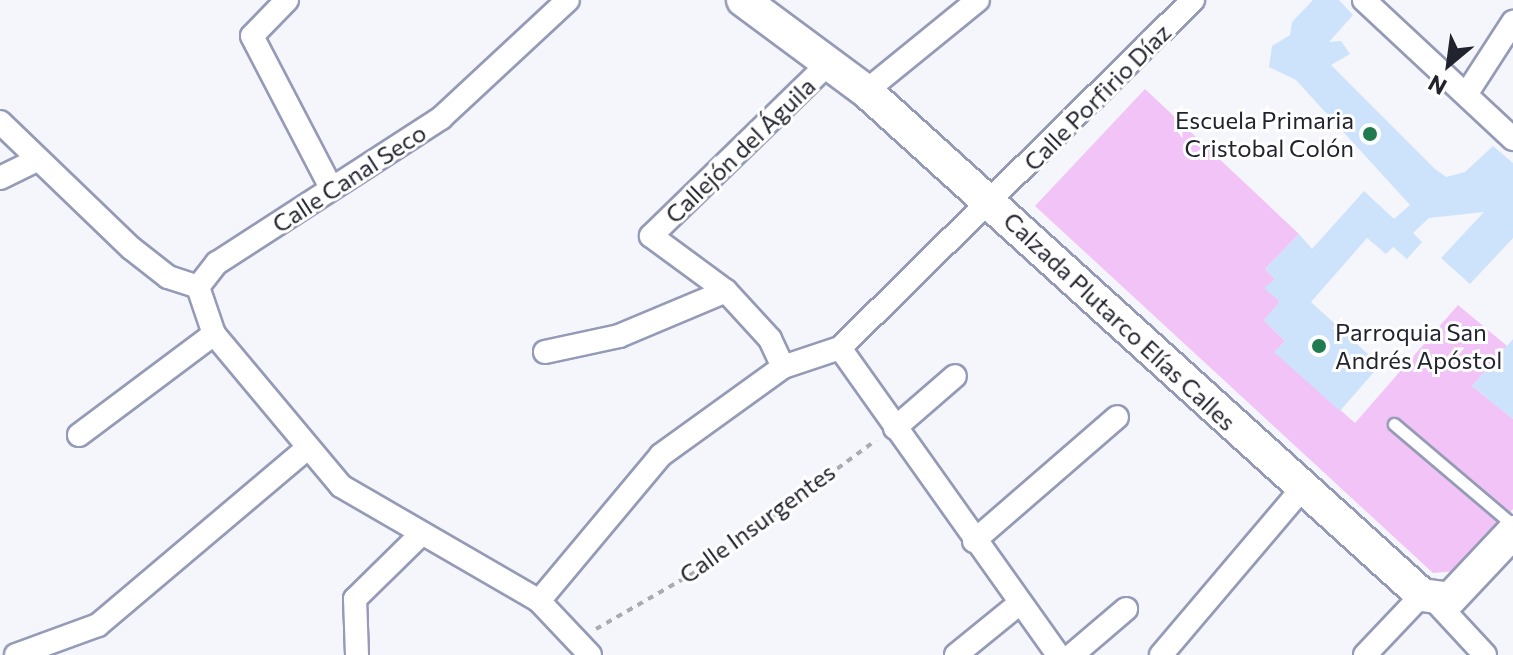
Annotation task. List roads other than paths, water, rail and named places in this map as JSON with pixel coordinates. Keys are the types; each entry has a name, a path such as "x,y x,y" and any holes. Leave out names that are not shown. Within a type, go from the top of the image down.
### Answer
{"main road":[{"name":"Calzada Plutarco Elías Calles","path":"743,0 866,91 993,203 1302,489 1429,598"},
{"path":"1429,598 1450,599 1513,532"}],"street":[{"path":"287,0 252,36 331,188"},
{"name":"Calle Canal Seco","path":"198,287 217,263 441,118 568,0"},
{"path":"866,91 978,0"},
{"name":"Calle Porfirio Díaz","path":"539,601 661,455 783,367 840,348 993,203 1193,0"},
{"path":"1364,0 1513,139"},
{"path":"1467,93 1513,22"},
{"name":"Callejón del Águila","path":"726,291 651,236 829,63"},
{"path":"0,122 35,161 143,257 198,287 214,334 306,449 341,486 418,537 539,601 583,648"},
{"path":"0,178 35,161"},
{"path":"545,352 588,343 726,291 770,339 783,367"},
{"path":"79,435 214,334"},
{"path":"840,348 974,541 1058,655"},
{"path":"895,428 955,376"},
{"path":"974,541 1117,417"},
{"path":"16,655 98,625 306,449"},
{"path":"1161,655 1302,489"},
{"path":"357,655 355,599 418,537"},
{"path":"1365,655 1429,598"},
{"name":"Calzada Plutarco Elías Calles","path":"1429,598 1485,655"},
{"path":"956,655 1020,603"},
{"path":"1072,655 1126,609"},
{"path":"0,643 9,655"}],"lane":[{"path":"1394,424 1513,525"}],"place":[{"name":"Escuela Primaria Cristobal Colón","path":"1370,134"},
{"name":"Parroquia San Andrés Apóstol","path":"1319,346"}]}
